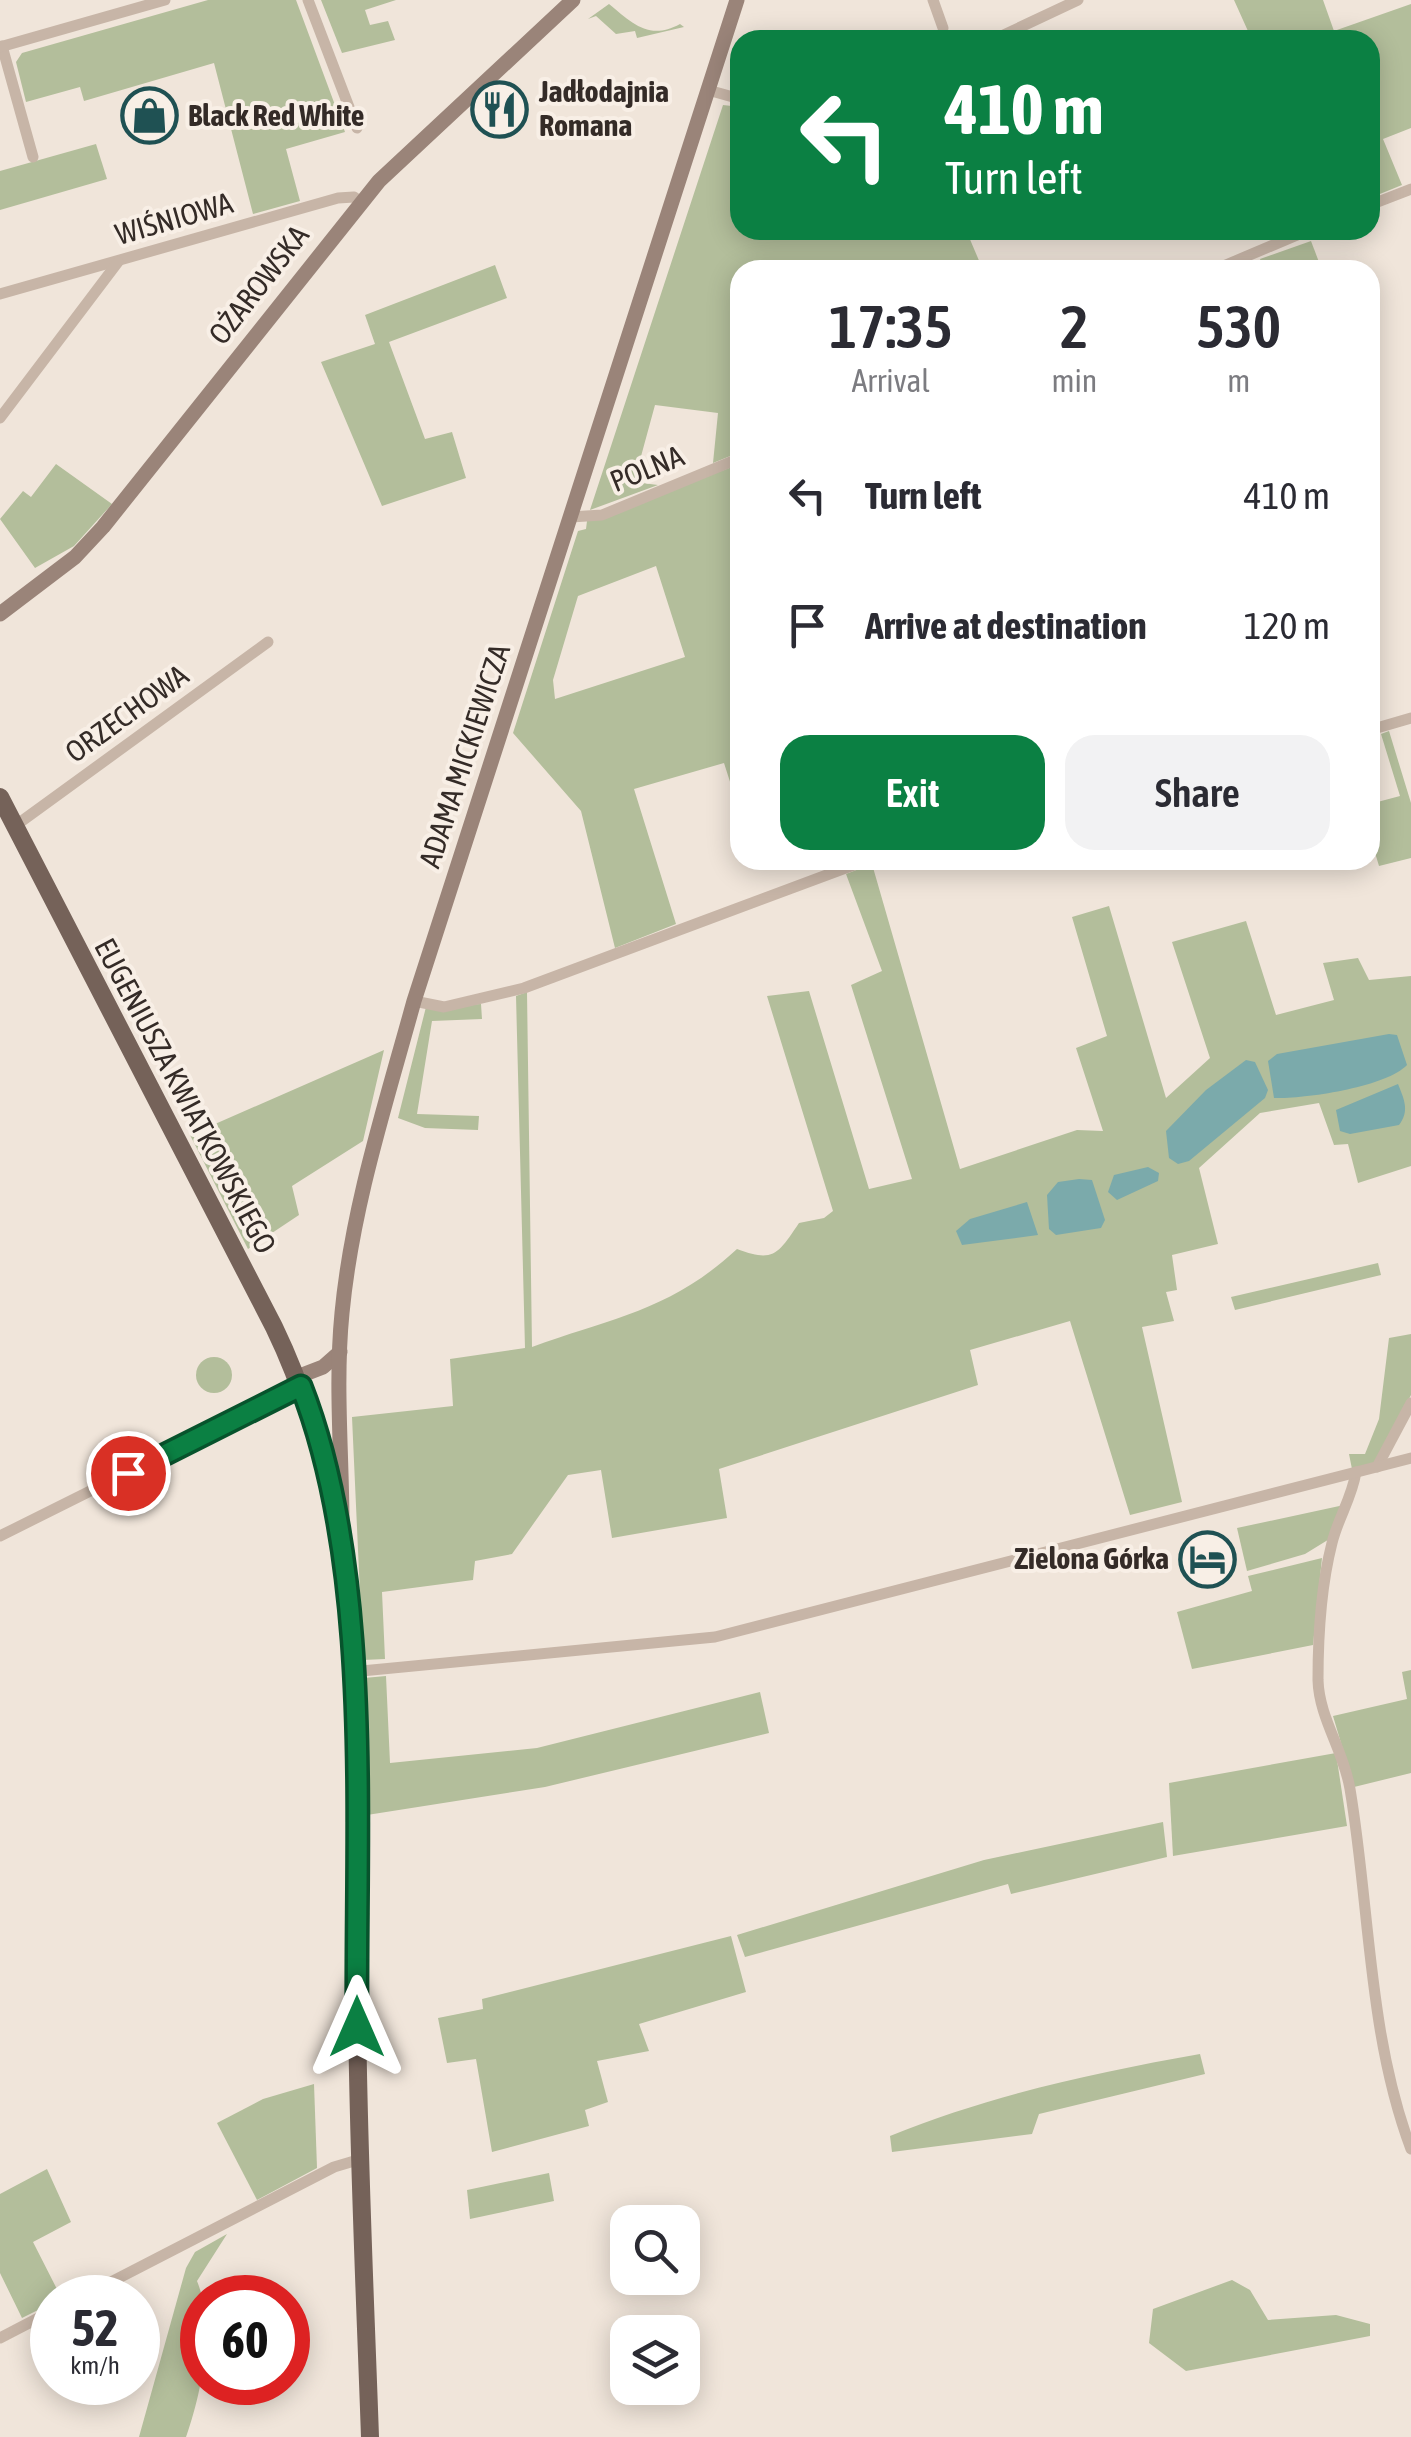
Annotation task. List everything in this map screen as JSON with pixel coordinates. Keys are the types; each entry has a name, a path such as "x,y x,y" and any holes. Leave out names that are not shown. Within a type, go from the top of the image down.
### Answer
{"main road":[{"name":"EUGENIUSZA KWIATKOWSKIEGO","path":"0,797 299,1382"},
{"name":"ADAMA MICKIEWICZA","path":"299,1382 324,1452 342,1546 351,1672 370,2437"}],"street":[{"path":"34,157 1,46 165,0"},
{"path":"308,0 356,128"},
{"name":"OŻAROWSKA","path":"0,614 75,557 103,528 361,202 573,0"},
{"name":"ADAMA MICKIEWICZA","path":"342,1546 340,1352 356,1222 414,1001 737,0"},
{"path":"932,0 943,28"},
{"path":"1014,30 1078,0"},
{"path":"708,90 730,97"},
{"path":"1380,201 1411,189"},
{"name":"WIŚNIOWA","path":"0,294 338,198 354,197 361,202"},
{"path":"1238,260 1286,240"},
{"path":"0,418 118,261"},
{"name":"POLNA","path":"571,517 602,515 730,462"},
{"name":"ORZECHOWA","path":"15,826 268,642"},
{"path":"1380,727 1411,718"},
{"path":"414,1001 444,1007 524,988 839,870"},
{"path":"0,1536 299,1382 340,1352"},
{"path":"1377,1467 1411,1402"},
{"path":"351,1672 715,1637 1411,1458"},
{"path":"1356,1472 1353,1495 1332,1541 1318,1685 1350,1788 1374,1980 1402,2125 1411,2149"},
{"path":"125,2275 334,2167 361,2159"},
{"path":"0,2338 30,2323"}],"green space":[{"path":"208,0 296,0 345,132 286,149 300,201 253,214 214,63 84,101 80,87 26,102 16,62 22,53"},
{"path":"321,0 396,0 365,10 370,25 388,21 395,40 342,53"},
{"path":"1234,0 1323,0 1334,30 1248,30"},
{"path":"609,4 633,23 650,30 680,24 684,27 637,38 635,31 616,34 596,16 588,19"},
{"path":"1411,4 1411,128 1383,139 1402,185 1380,194 1380,30 1337,30"},
{"path":"723,105 730,106 730,240 970,240 979,260 730,260 730,456 713,463 718,413 655,405 634,482 658,485 590,510"},
{"path":"96,144 107,179 0,210 0,171"},
{"path":"1311,241 1318,260 1260,260"},
{"path":"495,265 507,298 389,342 425,439 452,432 466,478 382,506 321,362 375,344 365,315"},
{"path":"56,464 112,504 74,546 35,568 0,519 23,491 31,497"},
{"path":"730,468 730,782 724,763 634,789 676,924 615,948 581,811 513,733 578,531 586,529 587,521","holes":["656,566 685,657 555,699 553,680 578,596"]},
{"path":"1389,731 1411,803 1411,858 1380,866 1380,801 1400,796 1381,734"},
{"path":"874,870 960,1169 1077,1130 1103,1131 1076,1048 1107,1036 1072,917 1109,906 1166,1098 1210,1058 1172,942 1246,921 1276,1015 1334,1000 1323,963 1358,958 1369,980 1411,976 1411,1166 1358,1183 1348,1144 1334,1145 1319,1103 1260,1113 1199,1168 1218,1244 1172,1255 1177,1290 1166,1292 1174,1321 1142,1327 1182,1502 1130,1515 1070,1321 970,1350 978,1385 719,1469 727,1518 612,1538 601,1470 568,1475 512,1554 475,1561 473,1580 382,1592 385,1659 363,1660 352,1417 453,1406 450,1359 525,1348 516,996 527,992 532,1347 664,1299 712,1270 737,1249 759,1255 774,1253 799,1223 824,1218 833,1211 767,996 809,991 869,1189 912,1179 851,985 882,971 846,874"},
{"path":"481,1004 482,1019 432,1021 417,1114 479,1116 478,1130 425,1128 398,1118 426,1007"},
{"path":"384,1050 363,1141 292,1186 299,1215 248,1249 190,1135"},
{"path":"1378,1263 1381,1275 1235,1310 1231,1297"},
{"path":"1411,1334 1411,1395 1375,1464 1352,1469 1349,1454 1365,1454 1379,1419 1389,1338"},
{"path":"214,1357 227,1362 232,1375 227,1388 214,1393 201,1388 196,1375 201,1362"},
{"path":"1344,1505 1331,1538 1305,1554 1247,1571 1237,1528"},
{"path":"1322,1558 1313,1645 1192,1669 1177,1612 1252,1591 1248,1576"},
{"path":"1411,1670 1411,1773 1354,1787 1333,1716 1407,1699 1402,1672"},
{"path":"386,1676 390,1763 537,1748 760,1692 769,1733 545,1787 367,1815 364,1678"},
{"path":"1336,1753 1347,1826 1173,1856 1169,1783"},
{"path":"1163,1822 1167,1857 1011,1894 1008,1884 745,1957 737,1935 984,1860"},
{"path":"731,1936 746,1992 639,2024 649,2051 597,2061 608,2102 585,2110 589,2126 492,2152 476,2059 447,2063 438,2018 483,2009 482,1999"},
{"path":"1200,2054 1205,2074 1039,2114 1032,2134 892,2152 890,2136 928,2121 1082,2077"},
{"path":"314,2084 317,2168 257,2200 217,2123 263,2099"},
{"path":"47,2169 71,2222 33,2242 50,2275 30,2275 30,2314 22,2318 0,2273 0,2194"},
{"path":"549,2173 554,2201 470,2219 467,2190"},
{"path":"227,2234 201,2275 184,2275 195,2252"},
{"path":"1232,2280 1250,2290 1268,2320 1336,2315 1370,2324 1370,2336 1186,2371 1149,2343 1153,2309"},
{"path":"180,2290 180,2405 196,2405 186,2437 139,2437 148,2405 160,2405 160,2361"}],"water":[{"path":"1397,1035 1407,1065 1397,1073 1344,1090 1274,1098 1268,1061 1277,1054"},
{"path":"1246,1060 1255,1062 1268,1090 1265,1098 1189,1161 1178,1164 1169,1158 1166,1131 1206,1090"},
{"path":"1398,1084 1405,1110 1399,1125 1350,1134 1340,1131 1336,1110"},
{"path":"1148,1167 1159,1173 1158,1181 1117,1200 1108,1192 1114,1175"},
{"path":"1092,1180 1105,1220 1101,1228 1056,1235 1049,1229 1047,1195 1058,1182"},
{"path":"1027,1202 1038,1235 962,1245 956,1231 970,1219"}],"place":[{"name":"Jadłodajnia Romana","path":"500,109"},
{"name":"Black Red White","path":"149,116"},
{"name":"Zielona Górka","path":"1208,1559"}],"route":[{"path":"128,1473 301,1386 329,1477 347,1598 355,1751 357,2027"}]}
